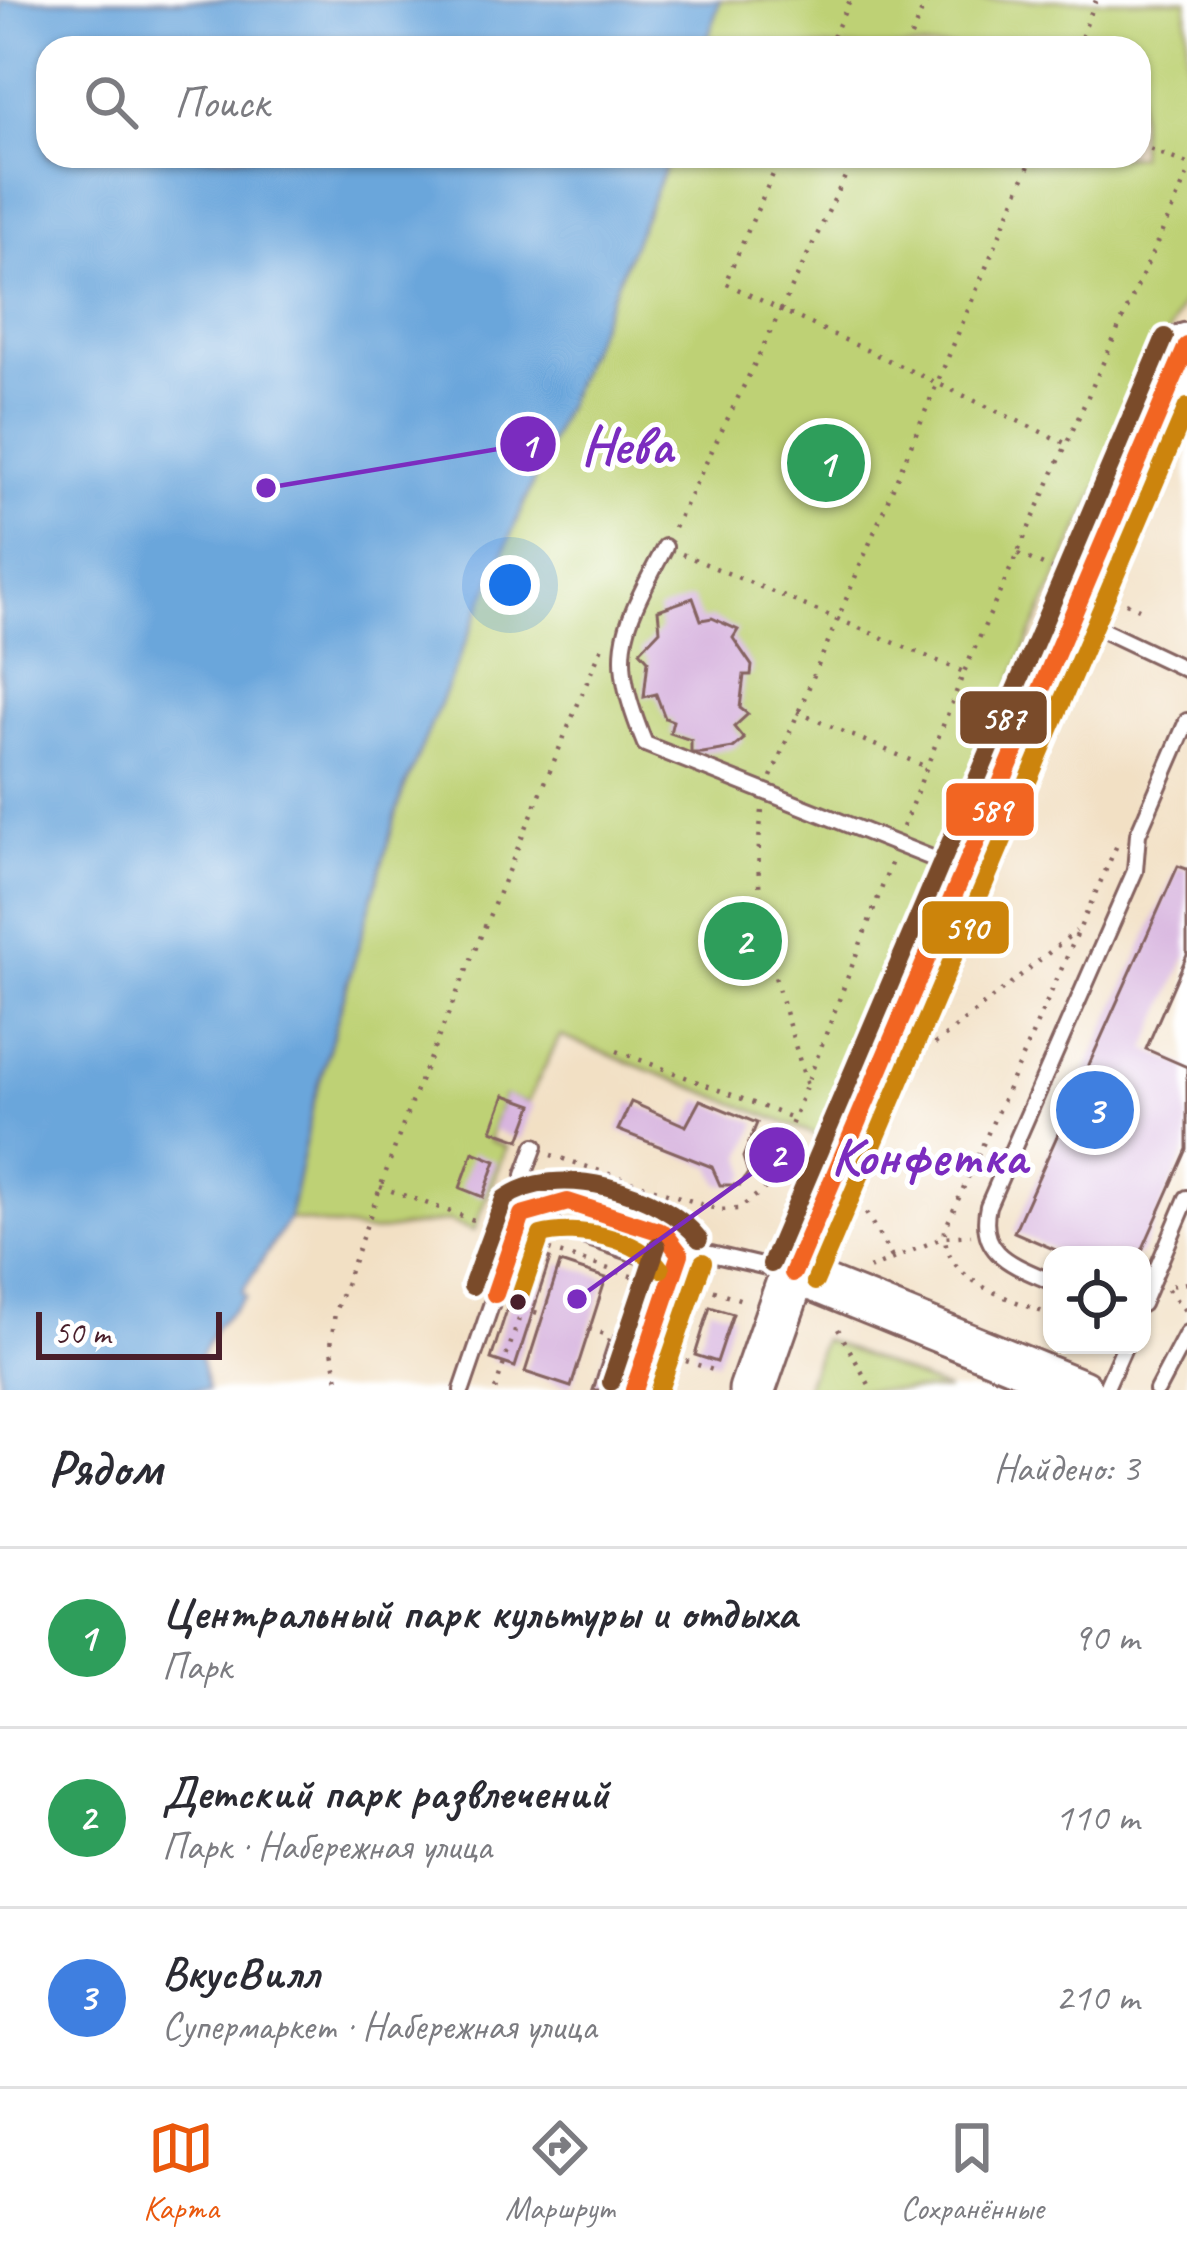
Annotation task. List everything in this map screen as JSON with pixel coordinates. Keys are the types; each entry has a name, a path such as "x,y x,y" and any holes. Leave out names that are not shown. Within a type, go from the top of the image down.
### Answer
{"main road":[{"path":"736,1381 793,1273 1187,347"}],"street":[{"path":"793,1273 1082,1390"}],"lane":[{"path":"664,547 628,611 621,651 626,699 645,744 962,870"},
{"path":"1082,595 1187,670"},
{"path":"1043,1278 1004,1260 985,1234 988,1206 1135,871 1138,834 1187,721"},
{"path":"462,1390 515,1236 524,1175 535,1148"},
{"path":"1151,1283 1187,1198"},
{"path":"521,1215 568,1202 664,1234 680,1254"},
{"path":"521,1215 656,1261 680,1254 740,1258 793,1273"},
{"path":"634,1390 680,1254"},
{"path":"1157,1390 1187,1333"},
{"path":"1105,1390 1121,1354"}],"path":[{"path":"834,36 850,0"},
{"path":"911,36 927,0"},
{"path":"1082,36 1096,0"},
{"path":"1151,150 1187,164"},
{"path":"849,168 782,310 1068,445"},
{"path":"807,1086 757,910 754,866 764,794 1028,168"},
{"path":"535,1148 718,1210 739,1209 768,1186 924,766 1187,176"},
{"path":"664,547 964,672"},
{"path":"1018,554 1082,595 1139,609"},
{"path":"796,712 924,766"},
{"path":"935,1044 1079,929"},
{"path":"616,1051 795,1119"},
{"path":"340,1390 331,1328 411,1103"},
{"path":"380,1187 652,1283"},
{"path":"866,1213 893,1259"},
{"path":"869,1269 944,1237 985,1234"},
{"path":"495,1390 543,1248"},
{"path":"617,1340 634,1269"},
{"path":"1187,1282 1166,1287 1187,1312"},
{"path":"691,1283 751,1303"},
{"path":"523,1308 544,1315"},
{"path":"589,1330 633,1344"},
{"path":"838,1330 869,1388"},
{"path":"686,1361 736,1381"}],"green space":[{"path":"720,0 1187,0 1187,293 1032,633 822,1137 560,1036 527,1103 504,1096 489,1140 506,1147 474,1231 448,1221 371,1232 289,1219 314,1101 402,794 665,168 1151,168 1151,36 709,36"},
{"path":"823,1339 947,1390 805,1390"}],"water":[{"path":"0,0 720,0 709,36 36,36 36,168 665,168 402,794 314,1101 289,1219 242,1292 246,1297 215,1328 200,1358 208,1390 0,1390"}],"building":[{"path":"693,598 701,620 712,618 738,630 733,638 752,666 751,675 744,675 740,708 748,714 734,727 744,739 733,748 703,753 691,753 691,740 670,733 673,721 665,718 656,694 644,697 648,660 640,651 660,630 658,610"},
{"path":"1178,866 1187,869 1187,955 1146,1049 1187,1067 1187,1149 1144,1246 1046,1246 1014,1232"},
{"path":"505,1095 533,1105 520,1140 492,1130"},
{"path":"700,1100 757,1123 743,1157 748,1173 740,1185 720,1185 712,1167 618,1130 631,1102 686,1126"},
{"path":"473,1152 496,1161 483,1197 460,1188"},
{"path":"526,1251 550,1259 515,1367 491,1359"},
{"path":"560,1263 606,1278 571,1387 525,1372"},
{"path":"710,1307 733,1314 717,1362 695,1355"},
{"path":"609,1340 631,1347 617,1390 593,1390"}],"transit line":[{"name":"587","path":"771,1264 1165,337"},
{"name":"589","path":"793,1273 1187,346"},
{"name":"590","path":"815,1282 1187,407"},
{"name":"587","path":"472,1286 504,1199 551,1182 579,1182 635,1195 661,1207 699,1239"},
{"name":"589","path":"495,1294 522,1215 568,1202 664,1233 680,1254"},
{"name":"590","path":"518,1302 541,1235 571,1232 606,1237 637,1249 661,1269"},
{"name":"587","path":"611,1382 657,1246"},
{"name":"589","path":"634,1390 680,1254"},
{"name":"590","path":"659,1390 703,1262"}],"place":[{"name":"Центральный парк культуры и отдыха","path":"826,463"},
{"name":"Нева","path":"266,488"},
{"name":"Детский парк развлечений","path":"743,941"},
{"name":"ВкусВилл","path":"1095,1110"},
{"name":"Конфетка","path":"577,1299"}]}
